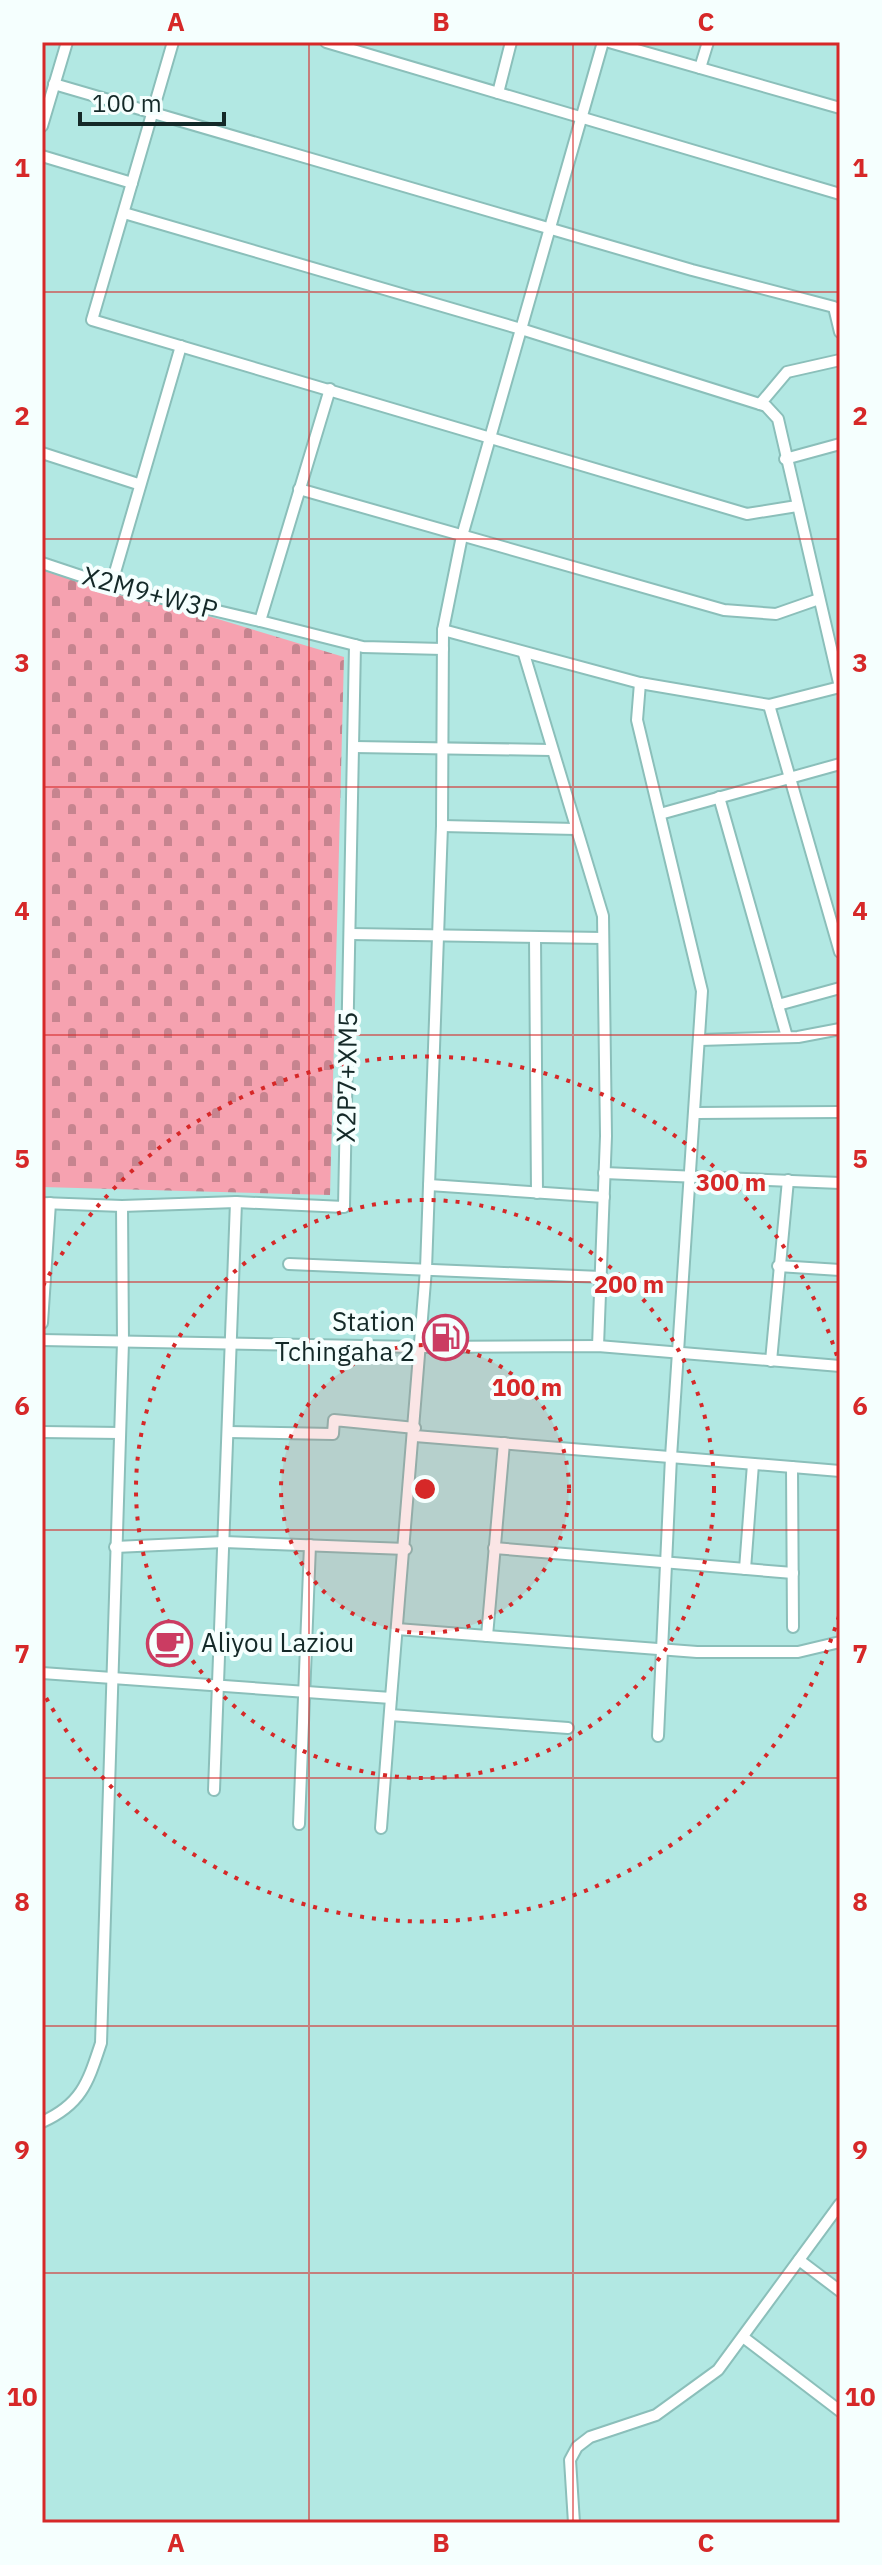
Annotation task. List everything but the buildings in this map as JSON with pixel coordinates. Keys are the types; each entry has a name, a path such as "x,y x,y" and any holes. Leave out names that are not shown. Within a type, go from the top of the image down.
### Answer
{"street":[{"path":"42,126 67,42"},
{"path":"173,42 92,320 747,514 797,506"},
{"path":"326,42 840,194"},
{"path":"498,93 511,42"},
{"path":"381,1828 406,1549 426,1269 442,826 443,630 462,536 606,42 840,108"},
{"path":"700,68 708,42"},
{"path":"54,84 550,229 834,307 840,332"},
{"path":"42,156 132,183"},
{"path":"124,213 521,329 760,404 775,413 840,687 769,705 640,683 443,630"},
{"path":"111,586 138,484 181,346"},
{"path":"760,404 787,372 840,360"},
{"path":"260,621 330,389"},
{"path":"785,459 840,444"},
{"path":"42,453 138,484"},
{"path":"299,489 724,610 776,614 819,599"},
{"name":"X2M9+W3P","path":"42,563 111,586 355,645 443,649"},
{"name":"X2P7+XM5","path":"46,1203 122,1206 236,1202 344,1207 355,645"},
{"path":"524,654 603,916 604,1197 598,1346"},
{"path":"640,683 637,720 702,991 697,1113 689,1178 671,1457 658,1736"},
{"path":"769,705 840,952"},
{"path":"354,747 551,750"},
{"path":"660,814 840,764"},
{"path":"719,797 787,1037"},
{"path":"442,826 576,829"},
{"path":"350,934 603,938"},
{"path":"535,937 537,1193"},
{"path":"778,1005 840,988"},
{"path":"700,1040 787,1037 840,1029"},
{"path":"697,1113 840,1112"},
{"path":"604,1173 840,1183"},
{"path":"771,1361 788,1180"},
{"path":"429,1185 604,1197"},
{"path":"214,1790 236,1202"},
{"path":"42,1323 46,1203"},
{"path":"42,2122 62,2113 86,2087 101,2043 110,1678 123,1342 122,1206"},
{"path":"289,1264 601,1277"},
{"path":"778,1266 840,1270"},
{"path":"42,1340 420,1347 598,1346 840,1366"},
{"path":"228,1432 333,1434 334,1420 504,1443 840,1471"},
{"path":"42,1432 120,1433"},
{"path":"487,1636 504,1443"},
{"path":"745,1569 753,1464"},
{"path":"792,1467 793,1627"},
{"path":"115,1547 224,1542 406,1549"},
{"path":"299,1824 310,1545"},
{"path":"494,1548 793,1573"},
{"path":"397,1629 663,1650 798,1652 840,1642"},
{"path":"42,1673 391,1698"},
{"path":"390,1715 568,1728"},
{"path":"574,2523 570,2460 577,2447 590,2437 656,2415 718,2370 840,2204"},
{"path":"799,2260 840,2291"},
{"path":"743,2337 840,2411"}],"green space":[{"path":"42,566 344,657 330,1195 42,1187"}],"place":[{"name":"Station Tchingaha 2","path":"446,1337"},
{"name":"Aliyou Laziou","path":"170,1643"}]}
